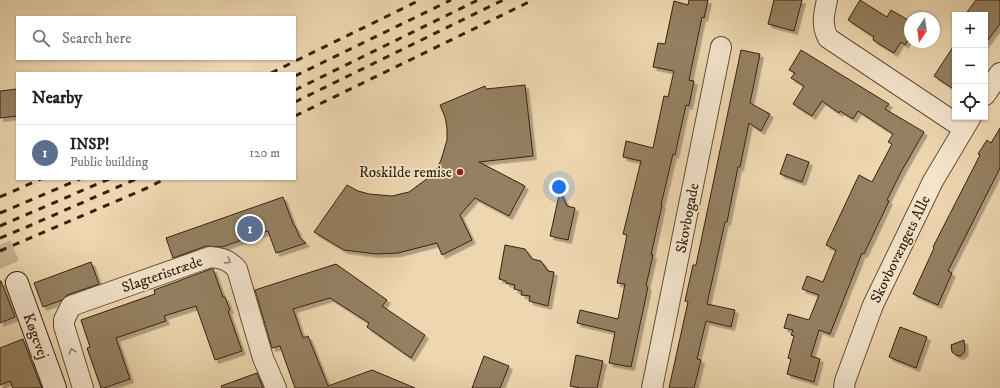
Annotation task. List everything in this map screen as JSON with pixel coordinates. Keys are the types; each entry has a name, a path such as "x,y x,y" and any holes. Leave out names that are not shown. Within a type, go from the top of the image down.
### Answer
{"main road":[{"name":"Køgevej","path":"17,283 55,388"}],"street":[{"path":"827,0 823,20 824,31 828,38 967,123"},
{"name":"Skovbogade","path":"652,388 721,47"},
{"path":"988,91 1000,74"},
{"name":"Skovbovængets Alle","path":"844,388 873,305 933,181 967,123"},
{"name":"Slagteristræde","path":"83,388 64,326 64,320 71,306 210,257 222,258 231,262 237,269 263,358 276,388"}],"building":[{"path":"689,0 708,0 704,18 702,17 689,80 694,81 689,106 686,105 675,155 673,154 661,205 651,255 653,255 646,286 648,287 631,367 609,363 615,332 577,323 580,310 618,319 625,284 617,283 627,235 623,234 641,161 623,157 626,141 653,148 664,96 668,97 674,71 653,67 658,43 665,44 674,1 688,5"},
{"path":"774,0 802,0 794,31 768,24"},
{"path":"860,0 887,17 891,10 904,18 904,44 901,42 894,53 873,40 874,37 848,20"},
{"path":"976,0 1000,0 1000,24 988,40 988,12 967,12"},
{"path":"952,49 952,88 934,76"},
{"path":"741,50 760,54 750,103 770,114 761,131 749,123 707,304 735,310 731,327 706,321 697,359 701,360 694,388 669,388 688,302 685,301 693,265 696,265"},
{"path":"801,50 889,104 885,109 924,132 887,200 889,201 864,254 862,253 830,334 819,330 811,356 820,359 814,382 787,374 791,359 788,358 794,336 791,335 793,330 784,328 788,314 809,320 819,295 802,289 807,276 823,282 836,250 826,245 859,175 872,182 892,144 888,142 893,134 858,111 853,119 840,111 839,113 822,101 812,116 793,104 804,86 791,78 795,73 789,70"},
{"name":"Roskilde remise","path":"525,85 533,156 479,162 525,186 509,216 475,198 460,215 472,240 442,255 437,243 398,253 376,254 344,250 314,232 347,185 358,191 369,194 392,196 409,192 436,170 441,160 447,140 445,117 440,105 485,86 486,89"},
{"path":"16,89 16,116 0,118 0,91"},
{"path":"1000,128 1000,168 948,271 952,273 938,305 913,294 934,248 933,247 980,155 978,154 987,140 991,143"},
{"path":"787,154 809,162 802,182 780,174"},
{"path":"560,191 567,206 575,208 568,240 550,236"},
{"path":"283,197 300,238 306,243 276,253 268,231 222,247 206,246 173,258 166,238"},
{"path":"505,245 525,249 532,259 541,261 548,271 554,272 548,306 529,301 530,296 521,295 522,291 514,289 515,285 506,283 506,281 499,279"},
{"path":"91,262 99,284 67,295 62,300 43,307 34,283"},
{"path":"336,264 387,300 382,306 425,335 411,358 367,327 369,323 330,298 293,309 303,338 308,336 328,386 372,370 415,388 295,388 280,346 272,348 255,290"},
{"path":"213,269 223,297 225,297 230,310 228,311 242,351 215,360 196,306 164,316 166,321 116,338 130,379 101,388 87,348 90,347 81,320 155,294 154,290"},
{"path":"0,281 15,317 0,323"},
{"path":"900,327 927,337 916,368 889,357"},
{"path":"23,339 42,388 13,388 10,381 0,385 0,348"},
{"path":"964,340 964,353 960,356 956,355 952,352 951,345"},
{"path":"576,355 603,361 597,388 580,388 570,386"},
{"path":"484,356 509,366 500,388 472,388"},
{"path":"257,373 263,388 222,388 221,386"}],"tunnel":[{"path":"0,245 17,283"}],"railway":[{"path":"273,72 420,0"},
{"path":"296,76 451,0"},
{"path":"296,90 478,0"},
{"path":"296,102 503,0"},
{"path":"296,116 533,0"},
{"path":"0,197 39,180"},
{"path":"0,213 78,180"},
{"path":"0,226 107,180"},
{"path":"0,238 134,180"},
{"path":"0,251 163,180"}],"place":[{"name":"Roskilde remise","path":"460,172"},
{"name":"INSP!","path":"250,229"}]}
